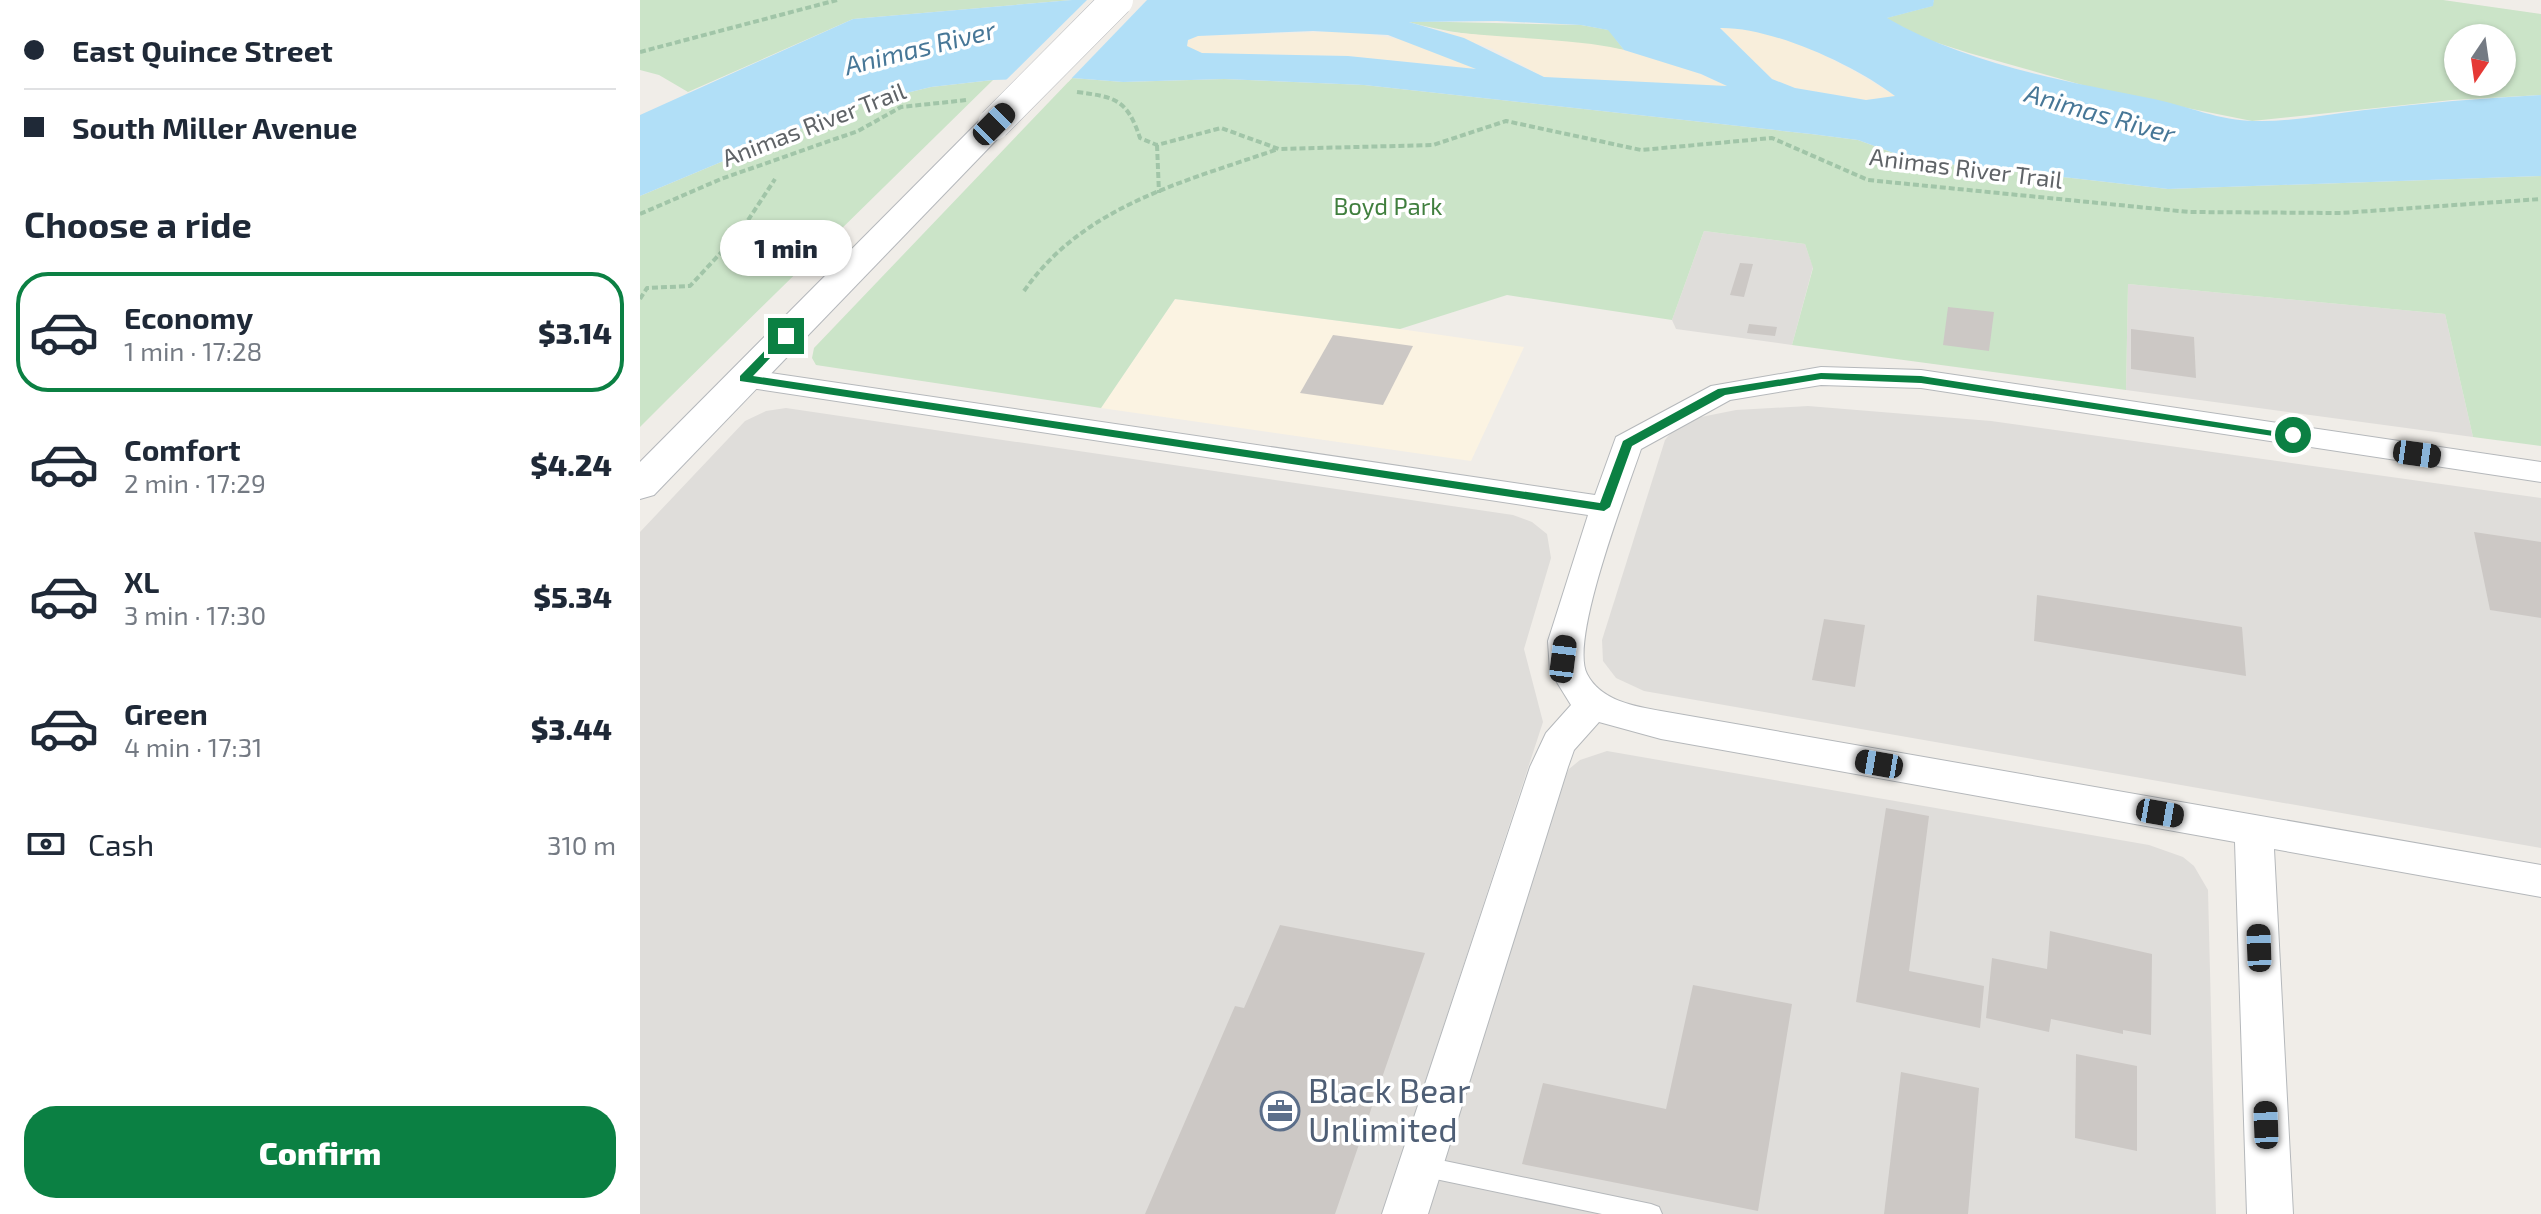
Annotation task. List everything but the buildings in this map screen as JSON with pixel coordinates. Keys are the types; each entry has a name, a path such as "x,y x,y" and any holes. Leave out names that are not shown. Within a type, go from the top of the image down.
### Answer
{"main road":[{"path":"640,486 744,378 988,111 1117,0"}],"street":[{"path":"2541,472 1921,379 1821,376 1722,392 1627,444 1567,628 1563,659 1572,685 1593,705 1646,722 2541,881"},
{"path":"744,378 1604,507"},
{"path":"1405,1214 1549,767 1559,743 1593,705"},
{"path":"2254,830 2270,1214"}],"lane":[{"path":"1421,1165 1651,1214"}],"path":[{"path":"640,52 837,0"},
{"path":"1072,92 1120,101 1132,111 1140,138 1157,145 1161,179 1159,194"},
{"name":"Animas River Trail","path":"640,214 721,179 858,131 901,107 988,111"},
{"name":"Animas River Trail","path":"1157,145 1221,128 1279,149 1433,145 1506,121 1641,150 1772,138 1868,180 2189,212 2341,213 2541,199"},
{"path":"1024,291 1049,257 1110,216 1279,149"},
{"path":"640,299 647,288 690,286 741,231 775,179"}],"shaded area":[{"path":"1704,231 1805,244 1813,267 1792,345 1676,329 1672,320"},
{"path":"2128,284 2445,314 2473,437 2126,390"},
{"path":"1175,299 1524,347 1471,461 1101,408"},
{"path":"1808,406 1991,421 2541,498 2541,848 1644,691 1616,678 1603,661 1602,640 1665,440 1674,429 1701,417 1736,410"},
{"path":"786,408 1513,515 1532,522 1547,534 1551,558 1524,649 1543,722 1382,1214 640,1214 640,532 745,421 766,411"},
{"path":"1607,751 2149,845 2183,857 2194,866 2208,890 2216,1214 1426,1214 1561,784 1569,769 1580,760"}],"green space":[{"path":"640,0 1072,0 853,19 688,92 659,75 640,70"},
{"path":"1934,0 2443,0 2541,14 2541,95 2452,100 2252,121 2107,92 1919,37 1886,18 1932,6"},
{"path":"1405,21 1581,25 1609,30 1624,50 1459,33"},
{"name":"Boyd Park","path":"1072,78 1123,82 1224,79 1364,85 1858,140 1913,160 2168,189 2541,176 2541,446 2473,437 2445,314 2128,284 2126,390 1792,345 1813,268 1805,244 1704,231 1672,320 1507,295 1400,329 1175,299 1101,408 816,365 812,358 814,348"},
{"path":"993,80 640,427 640,196 857,105 931,87"}],"sand":[{"path":"1719,27 1743,29 1789,41 1834,60 1896,96 1866,100 1795,88 1772,79"},
{"path":"1435,30 1601,45 1676,65 1730,87 1544,77 1493,49"},
{"path":"1352,31 1409,41 1478,69 1348,56 1202,53 1187,47 1188,40 1197,36"}],"water":[{"name":"Animas River","path":"1072,0 1934,0 1933,6 1887,18 1950,48 1983,59 2229,119 2283,120 2431,103 2541,95 2541,176 2168,189 1913,160 1858,140 1364,85 1224,79 1123,82 1072,78 993,80 931,87 857,105 640,196 640,115 853,19","holes":["1497,21 1581,25 1608,30 1624,50 1701,74 1727,86 1544,77 1464,38 1409,22","1720,28 1764,34 1812,50 1858,72 1895,96 1866,100 1795,88 1772,79","1313,31 1388,35 1476,69 1348,56 1202,53 1187,46 1188,40 1198,36"]}],"pier":[{"path":"1087,0 1147,0 1068,82 1002,84"}],"place":[{"name":"Black Bear Unlimited","path":"1280,1111"}],"route":[{"path":"786,336 744,378 1604,507 1627,444 1722,392 1821,376 1921,379 2293,435"}]}
